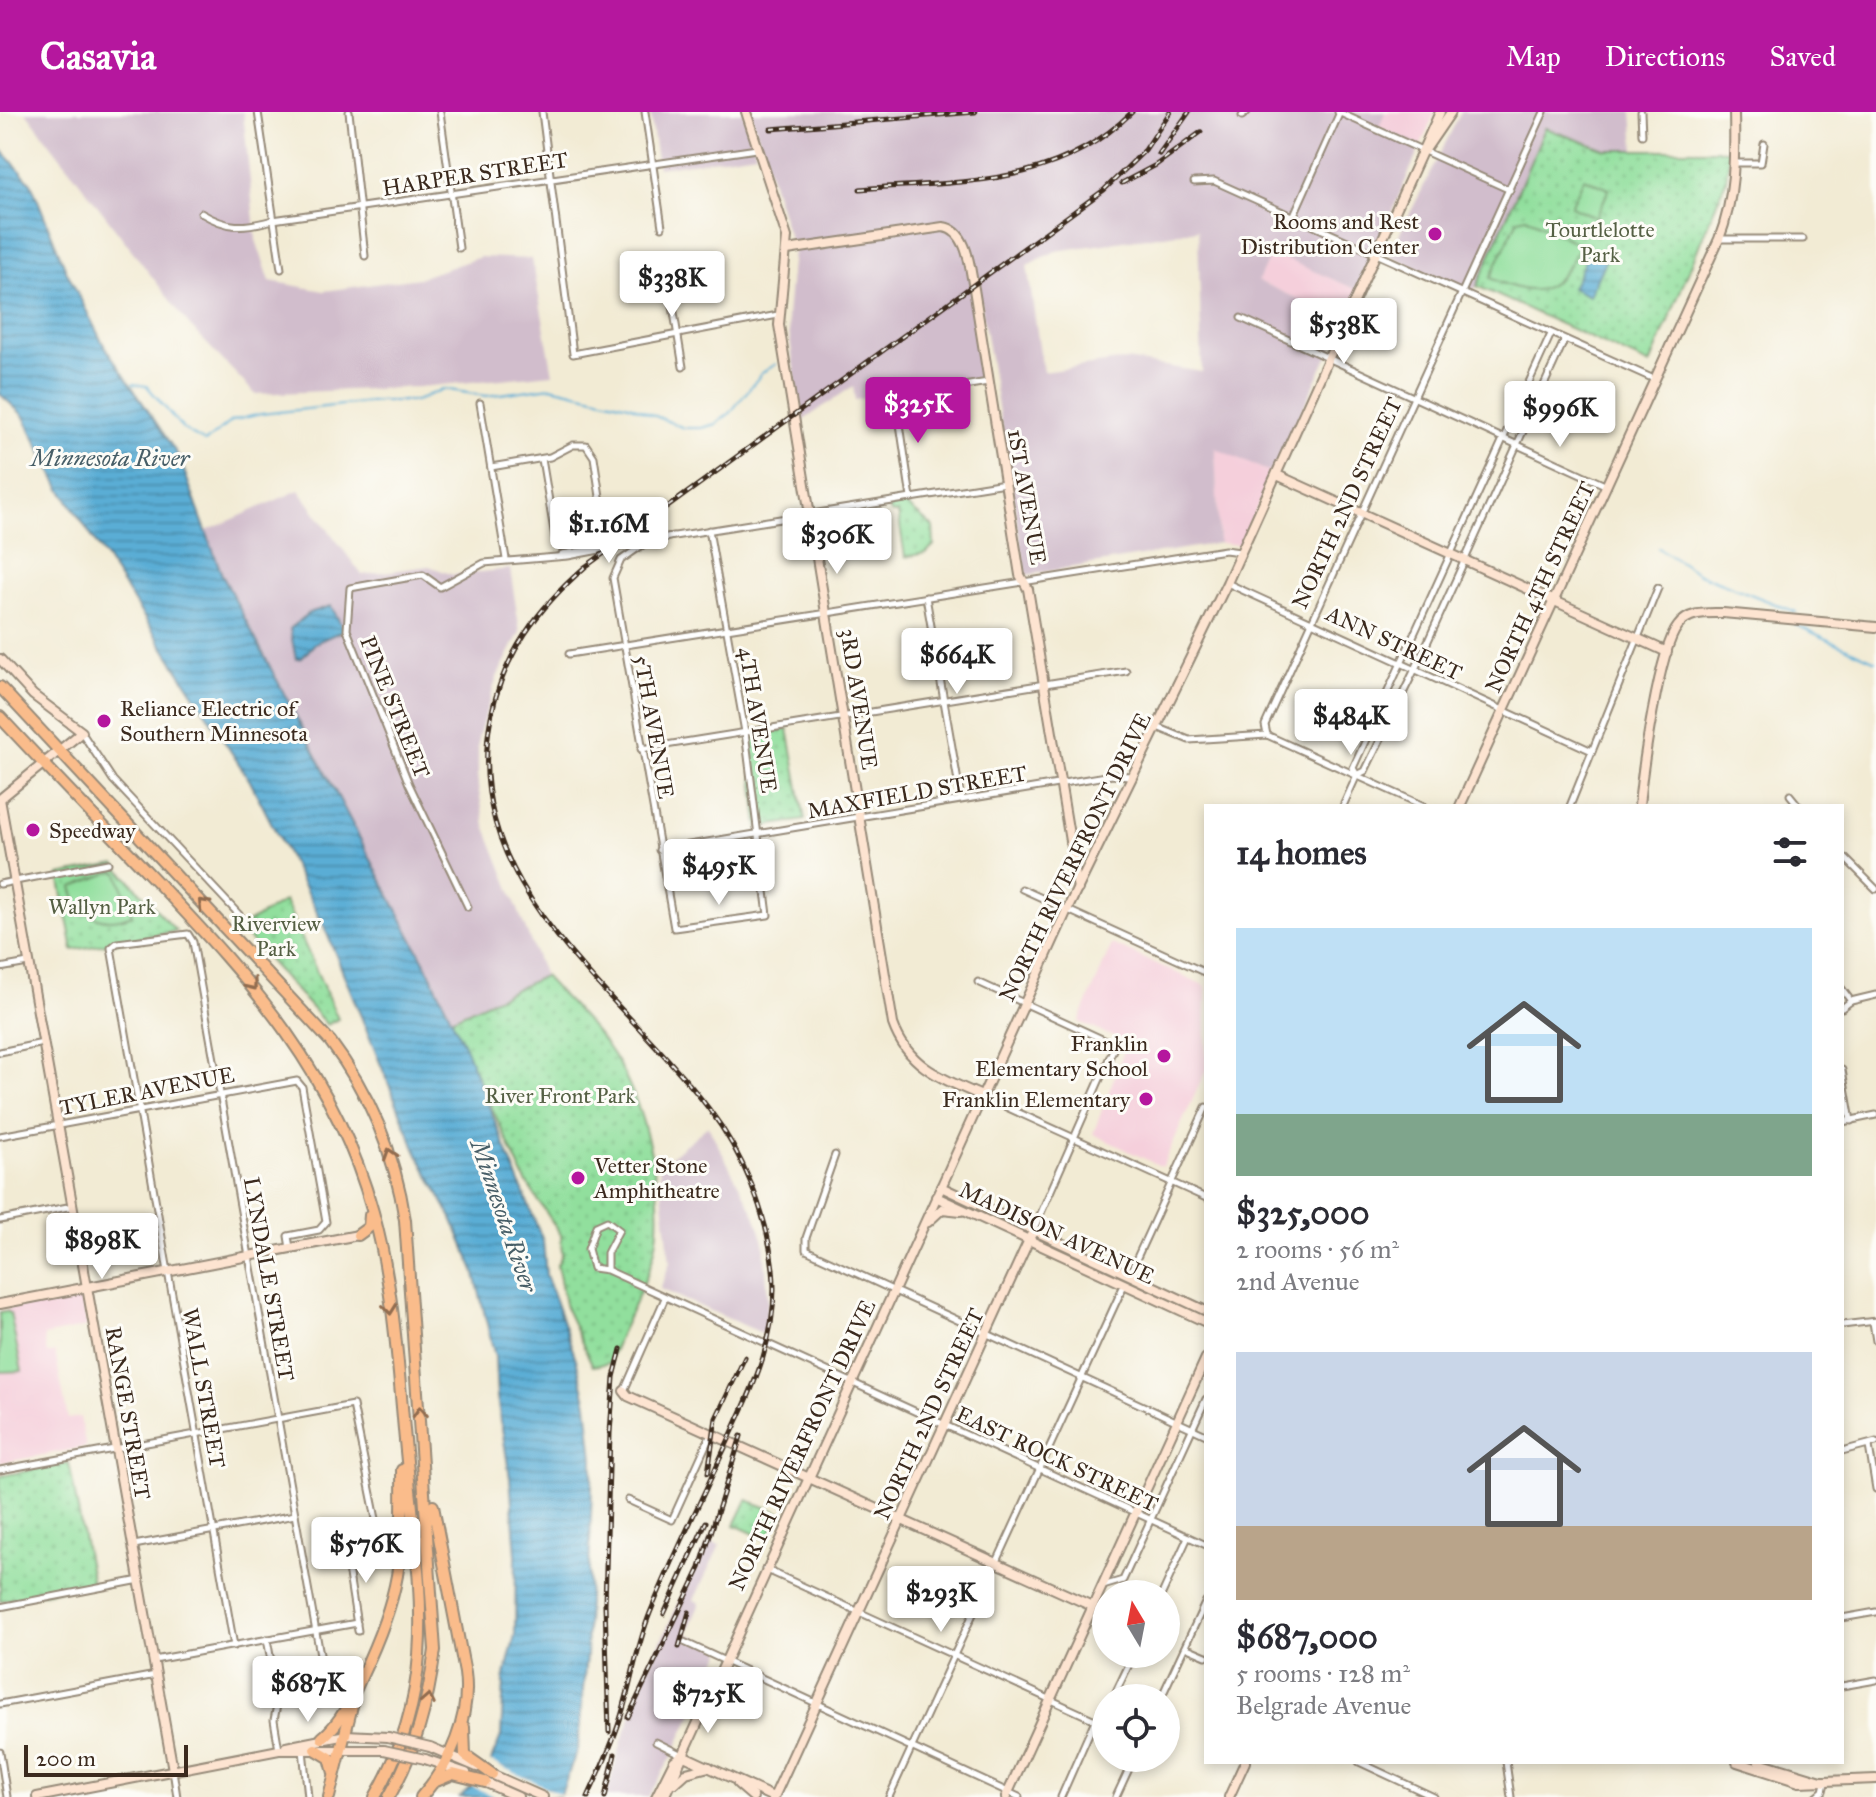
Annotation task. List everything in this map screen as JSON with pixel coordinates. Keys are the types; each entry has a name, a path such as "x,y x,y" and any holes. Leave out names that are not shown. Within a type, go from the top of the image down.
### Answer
{"highway":[{"path":"0,687 321,1031 358,1082 380,1126 402,1197 423,1444 435,1650 426,1710 413,1749 389,1797"},
{"path":"0,717 196,923 277,1015 325,1090 359,1170 383,1255 422,1608 421,1658 406,1731 375,1797"},
{"path":"358,1235 371,1223 359,1170"},
{"path":"358,1235 374,1239 383,1255"},
{"path":"322,1738 338,1723 355,1692 388,1620 399,1580 403,1539 401,1412"},
{"path":"423,1444 465,1673 462,1744 467,1760 488,1778"},
{"path":"329,1797 355,1692"},
{"path":"434,1783 465,1716"},
{"path":"315,1749 330,1758 334,1777"},
{"path":"421,1797 447,1775 460,1773 488,1778"}],"street":[{"path":"258,112 281,269"},
{"path":"349,112 365,256"},
{"path":"440,112 459,248"},
{"path":"542,112 559,268 573,354 778,315"},
{"path":"645,112 662,227"},
{"name":"3RD AVENUE","path":"746,112 782,218 787,250 778,315 891,1013 897,1034 910,1055 935,1075 982,1096"},
{"path":"1293,217 1340,112 1510,190"},
{"name":"NORTH RIVERFRONT DRIVE","path":"682,1755 1067,910 1227,583 1378,255 1440,112"},
{"name":"NORTH RIVERFRONT DRIVE","path":"1424,151 1451,112"},
{"name":"NORTH 2ND STREET","path":"1267,735 1265,725 1544,112"},
{"path":"1641,112 1642,135"},
{"name":"NORTH 4TH STREET","path":"1461,804 1719,239 1729,213 1735,163 1734,112"},
{"path":"1735,163 1761,163 1764,144"},
{"name":"HARPER STREET","path":"201,213 223,226 242,229 273,220 758,149"},
{"path":"1194,182 1214,181 1655,380"},
{"name":"1ST AVENUE","path":"787,250 943,227 955,231 968,256 1020,575 1025,581 1044,683 1078,890"},
{"path":"1719,239 1803,239"},
{"path":"668,276 683,367"},
{"path":"1241,318 1607,486"},
{"path":"1357,775 1353,768 1551,334"},
{"path":"1344,804 1357,775 1365,771 1415,670 1564,341"},
{"path":"911,498 896,397 989,381"},
{"path":"480,403 506,559"},
{"path":"491,467 542,459 579,443 590,449 606,536 600,541"},
{"path":"542,459 555,537"},
{"path":"1277,475 1667,652"},
{"name":"PINE STREET","path":"561,555 1005,483"},
{"name":"4TH AVENUE","path":"674,928 768,915 745,732 709,530"},
{"name":"PINE STREET","path":"468,907 409,784 347,630 347,596 354,586 423,575 440,587 484,563 644,544 673,536"},
{"name":"5TH AVENUE","path":"644,544 614,569 641,749 674,928"},
{"path":"569,654 1225,550 1241,552"},
{"name":"ANN STREET","path":"1227,583 1592,751"},
{"path":"1571,804 1658,588"},
{"path":"926,597 961,799"},
{"path":"1639,804 1642,770 1667,652 1678,626 1701,613 1876,627"},
{"path":"0,659 33,695 82,732 113,780 246,922"},
{"path":"641,749 1126,671"},
{"path":"1157,727 1181,739 1201,741 1267,735 1420,804"},
{"path":"0,799 82,732"},
{"name":"MAXFIELD STREET","path":"659,850 1060,783 1112,775 1133,776"},
{"path":"1790,795 1797,804"},
{"name":"RANGE STREET","path":"0,799 177,1797"},
{"path":"1844,857 1876,889"},
{"path":"0,884 108,863"},
{"path":"1022,889 1204,972"},
{"name":"WALL STREET","path":"188,934 165,934 112,946 234,1646"},
{"name":"LYNDALE STREET","path":"188,934 220,1094 324,1677"},
{"path":"0,968 28,963"},
{"path":"978,982 1025,1003"},
{"path":"1844,992 1851,1001"},
{"path":"1844,1006 1851,1001 1876,995"},
{"name":"NORTH 2ND STREET","path":"774,1797 1076,1138 1115,1045 1025,1003"},
{"path":"0,1052 43,1043"},
{"path":"1844,1081 1851,1121"},
{"name":"TYLER AVENUE","path":"0,1136 300,1082 326,1222 319,1230 288,1236 290,1248"},
{"path":"982,1096 1204,1197"},
{"path":"889,1797 1204,1111"},
{"path":"1844,1122 1876,1115"},
{"path":"835,1155 804,1247 893,1292 1204,1434"},
{"name":"MADISON AVENUE","path":"941,1187 1033,1231 1204,1321"},
{"name":"MADISON AVENUE","path":"936,1197 1028,1240 1204,1310"},
{"path":"0,1220 73,1206"},
{"path":"922,1229 942,1209 969,1213"},
{"path":"607,1221 619,1230 607,1253 607,1270 593,1268 588,1249 596,1226 607,1221"},
{"path":"0,1304 358,1235"},
{"name":"EAST ROCK STREET","path":"607,1270 1204,1544"},
{"path":"665,1298 624,1391 628,1396 1092,1606 1007,1795"},
{"path":"1844,1325 1874,1322 1876,1341"},
{"path":"1105,1580 1204,1362"},
{"path":"1123,1580 1204,1404"},
{"path":"0,1470 353,1405 360,1427 377,1534 344,1543 358,1631"},
{"path":"628,1500 672,1520 711,1434"},
{"path":"1844,1451 1876,1442"},
{"path":"1869,1446 1876,1489"},
{"path":"134,1545 295,1515"},
{"path":"1168,1580 1188,1537"},
{"path":"765,1569 1092,1719"},
{"path":"0,1607 140,1580"},
{"path":"1168,1684 1204,1605"},
{"path":"1844,1618 1876,1612"},
{"path":"154,1660 357,1623"},
{"path":"267,1639 278,1695 274,1720 279,1750"},
{"path":"684,1642 913,1747 1007,1795 1019,1797"},
{"path":"1185,1647 1204,1655"},
{"path":"0,1704 157,1675"},
{"path":"1844,1686 1876,1680"},
{"path":"37,1797 346,1735 388,1737 467,1760"},
{"path":"1061,1797 1092,1740"},
{"path":"656,1742 774,1797"},
{"path":"303,1749 308,1797"},
{"path":"279,1750 384,1750 425,1759 460,1773"},
{"path":"0,1752 7,1797"},
{"path":"656,1797 674,1761 682,1755"},
{"path":"665,1797 681,1764 682,1755"},
{"path":"1229,1797 1244,1764"},
{"path":"1363,1764 1434,1797"},
{"path":"1506,1764 1511,1797"},
{"path":"1743,1764 1787,1780 1815,1784 1876,1779"},
{"path":"1766,1764 1825,1782"},
{"path":"665,1797 680,1777 709,1767"},
{"path":"1116,1797 1128,1772"},
{"path":"728,1776 753,1797"},
{"path":"488,1778 543,1797"},
{"path":"488,1778 516,1796"},
{"path":"1816,1797 1823,1791 1825,1782"}],"shaded area":[{"path":"26,112 243,112 256,240 270,281 324,291 419,278 480,257 532,259 553,374 420,387 255,394 189,325"},
{"path":"650,112 743,112 756,153 658,168"},
{"path":"751,112 1385,112 1379,127 1421,145 1358,290 1271,253 1258,281 1345,320 1272,473 1215,448 1219,543 1026,575 980,298 972,304 985,378 855,400 853,386 801,422 787,316 793,251","holes":["1198,230 1202,372 1126,360 1043,372 1027,265 1056,251"]},
{"path":"1385,112 1435,112 1421,145 1378,126"},
{"path":"1461,112 1632,112 1635,150 1606,150 1544,128 1477,286 1468,295 1389,255"},
{"path":"1271,252 1358,290 1345,320 1258,281"},
{"path":"1215,447 1272,473 1240,545 1219,543"},
{"path":"299,490 362,575 429,566 453,575 510,569 520,632 497,677 478,737 478,786 485,825 544,976 451,1019 434,1019 195,536"},
{"name":"Franklin Elementary School","path":"1112,944 1204,985 1204,1074 1162,1167 1093,1134 1127,1043 1079,1022"},
{"path":"708,1126 755,1215 764,1242 768,1301 764,1334 660,1289 670,1262 659,1166"},
{"path":"81,1295 87,1327 44,1336 47,1354 55,1352 68,1419 80,1417 86,1447 0,1463 0,1310"},
{"path":"708,1541 720,1545 694,1600 700,1603 687,1633 723,1649 673,1755 648,1797 606,1797 647,1670"}],"green space":[{"name":"Tourtlelotte Park","path":"1545,128 1606,150 1730,150 1726,180 1650,365 1477,286"},
{"path":"1584,178 1609,189 1596,218 1571,206"},
{"path":"1526,217 1580,245 1553,283 1533,290 1490,278 1518,219"},
{"path":"905,504 933,527 934,545 926,553 905,557 898,513 891,513 888,507"},
{"path":"788,729 805,820 758,827 749,734"},
{"name":"Wallyn Park","path":"115,864 176,931 73,950 59,875"},
{"path":"114,871 118,873 132,915 112,920 94,917 81,906 72,887"},
{"name":"Riverview Park","path":"285,901 338,1019 327,1025 239,928"},
{"name":"River Front Park","path":"544,976 594,1029 619,1065 645,1130 656,1180 658,1228 651,1263 609,1363 593,1366 566,1309 557,1265 562,1255 561,1235 525,1180 451,1019"},
{"path":"0,1312 10,1313 22,1371 0,1372"},
{"path":"69,1463 92,1584 0,1601 0,1476"},
{"path":"747,1500 781,1513 768,1540 735,1525"}],"water":[{"name":"Minnesota River","path":"0,148 31,183 66,270 102,342 179,457 222,575 426,965 465,1047 543,1241 546,1275 576,1359 587,1404 593,1459 586,1656 578,1747 560,1797 460,1797 487,1771 501,1736 504,1680 515,1635 516,1555 510,1478 497,1397 495,1357 474,1270 452,1218 417,1153 324,926 250,781 59,486 23,415 0,394"},
{"path":"1589,252 1606,259 1589,296 1572,288"},
{"path":"331,606 344,630 315,643 302,658 296,659 290,629 309,613"}],"pier":[{"path":"487,1760 565,1796 496,1797 469,1785"}],"waterway":[{"path":"133,384 147,386 183,429 205,442 231,421 261,414 379,401 415,401 443,389 486,396 551,387 629,405 684,428 701,428 716,424 730,413 762,373 776,364"},
{"path":"1658,548 1699,574 1796,612"},
{"path":"1796,625 1876,661"}],"railway":[{"path":"771,129 975,112"},
{"path":"860,189 970,181 1039,168 1072,155 1103,137 1132,112"},
{"path":"588,1797 619,1724 650,1613 761,1364 772,1318 773,1269 765,1226 752,1184 721,1126 673,1065 554,932 522,884 498,833 487,778 491,717 504,673 538,616 585,567 1104,190 1145,150 1170,112"},
{"path":"1159,154 1189,112"},
{"path":"1122,183 1156,165 1201,132"},
{"path":"609,1732 605,1604 610,1433 614,1377 621,1349"},
{"path":"708,1473 716,1418 745,1357"},
{"path":"628,1717 700,1568 741,1436"},
{"path":"664,1614 706,1522"},
{"path":"679,1647 689,1612"},
{"path":"605,1797 615,1754"}],"place":[{"name":"Rooms and Rest Distribution Center","path":"1435,234"},
{"name":"Reliance Electric of Southern Minnesota","path":"104,721"},
{"name":"Speedway","path":"33,830"},
{"name":"Franklin Elementary School","path":"1164,1056"},
{"name":"Franklin Elementary","path":"1146,1099"},
{"name":"Vetter Stone Amphitheatre","path":"578,1178"}]}
